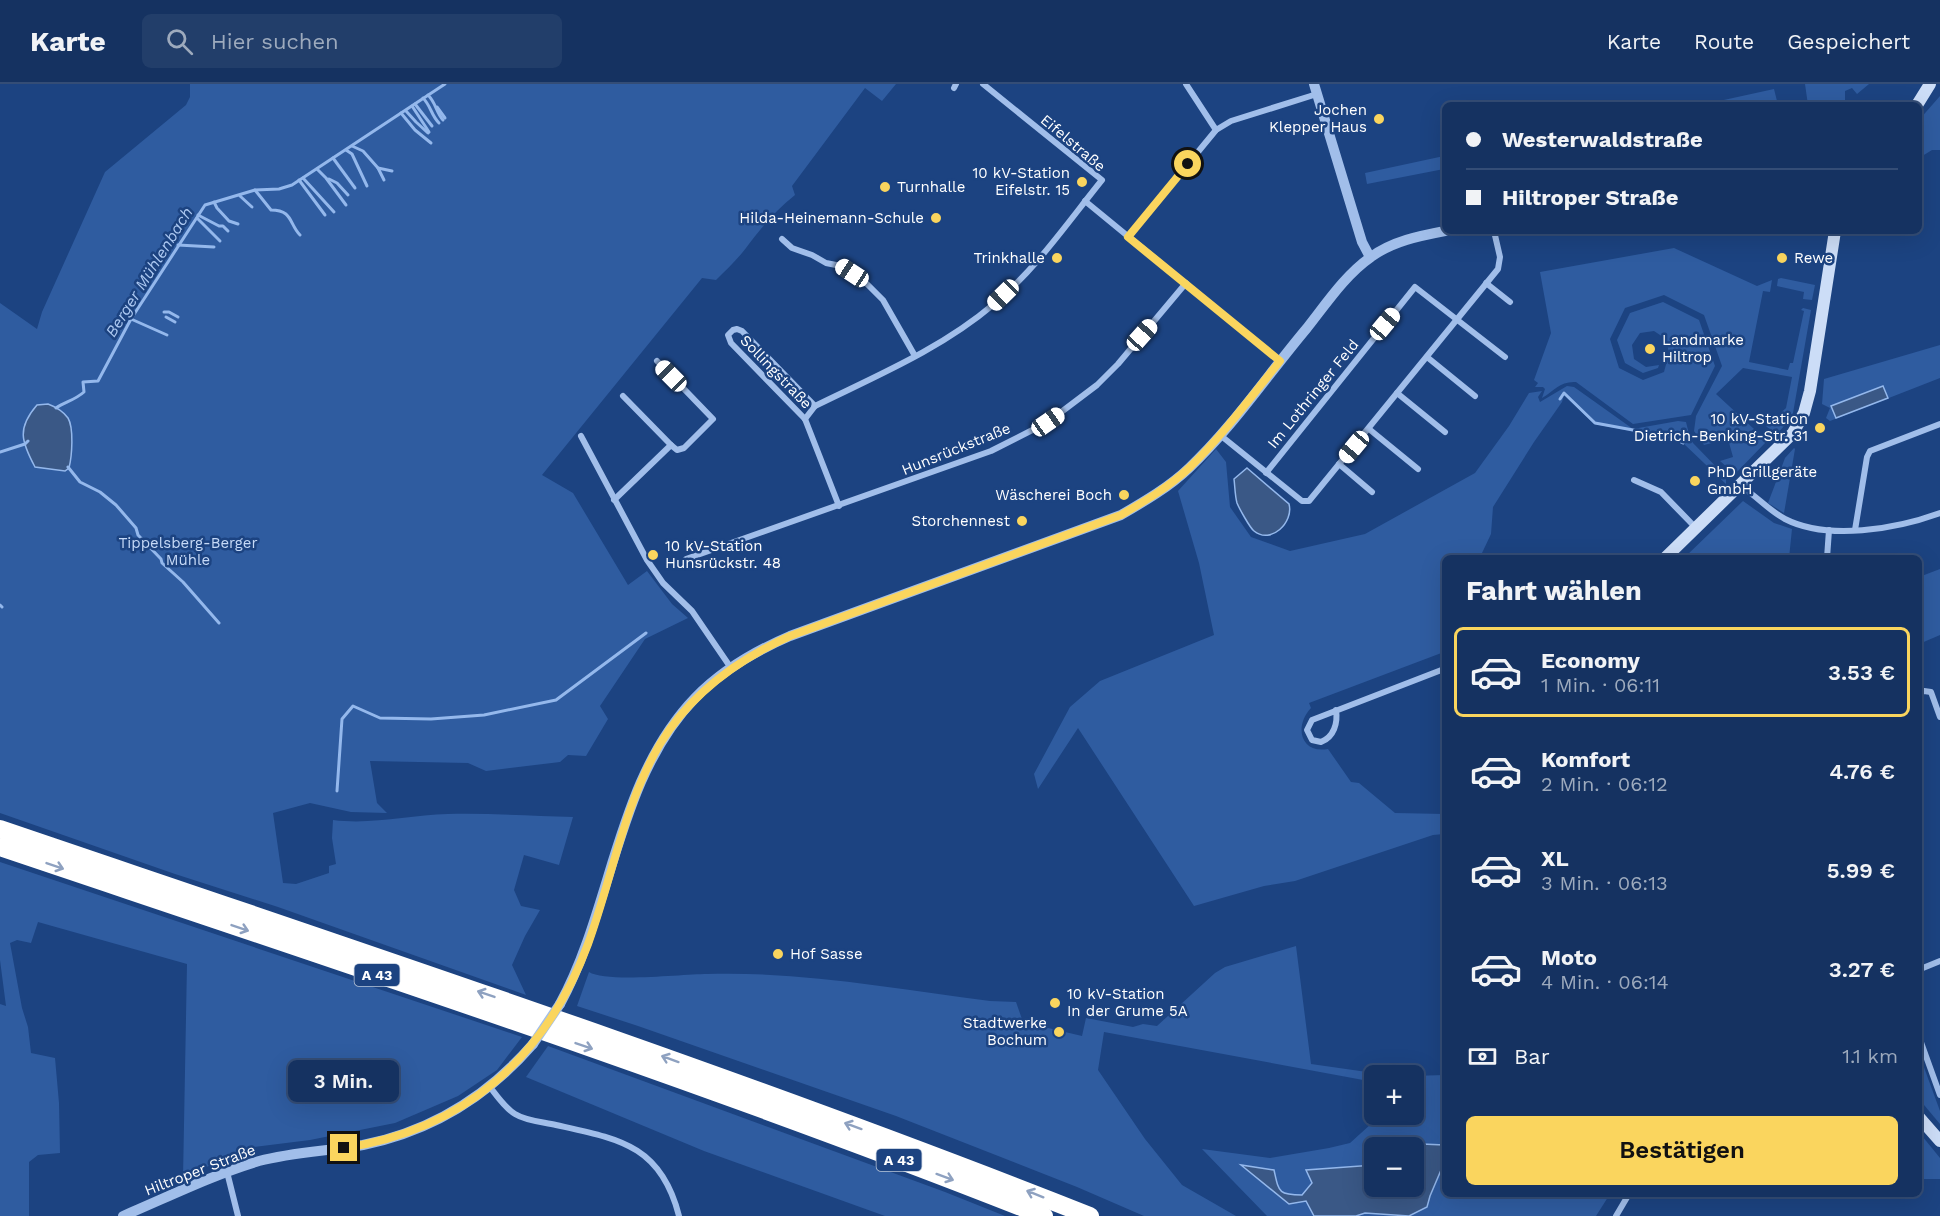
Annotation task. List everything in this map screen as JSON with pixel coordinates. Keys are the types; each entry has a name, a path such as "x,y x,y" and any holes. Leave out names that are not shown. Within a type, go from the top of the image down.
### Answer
{"highway":[{"name":"A 43","path":"0,829 514,1004 971,1169 1090,1216"},
{"name":"A 43","path":"0,847 697,1085 1044,1216"}],"main road":[{"path":"1919,102 1930,84"},
{"path":"1668,555 1793,433 1806,407 1836,234"},
{"path":"1922,1121 1940,1141"}],"street":[{"name":"Eifelstraße","path":"983,84 1102,180 1084,201"},
{"path":"1186,84 1216,130"},
{"path":"1128,237 1216,130 1232,121 1316,89 1362,242 1370,257"},
{"path":"805,419 815,406 915,356 967,326 994,304 1029,269 1084,201 1280,361"},
{"name":"Hiltroper Straße","path":"123,1216 227,1172 273,1158 362,1145 398,1136 443,1117 490,1087 533,1044 560,1004 588,944 641,781 660,743 687,707 706,688 759,650 790,636 1121,515 1150,498 1189,468 1347,280 1370,257 1387,247 1409,239 1442,231"},
{"path":"1219,435 1302,501 1309,501 1498,269 1500,263 1495,234"},
{"path":"782,239 792,248 826,263 842,266 863,280 883,300 915,356"},
{"name":"Hunsrückstraße","path":"686,559 991,451 1048,422 1096,385 1118,364 1186,283"},
{"path":"1486,283 1510,302"},
{"name":"Im Lothringer Feld","path":"1266,472 1415,287 1504,357"},
{"name":"Sollingstraße","path":"815,406 742,331 733,330 728,335 731,343 805,419 839,506"},
{"path":"1427,357 1475,396"},
{"path":"623,396 677,450 684,448 713,419 657,361"},
{"path":"1397,393 1445,432"},
{"path":"1855,530 1867,457 1870,451 1940,424"},
{"path":"1369,429 1418,469"},
{"path":"581,436 654,571 692,611 732,668"},
{"path":"614,500 671,445"},
{"path":"1339,464 1372,492"},
{"path":"1634,480 1661,492 1697,528"},
{"path":"1739,485 1786,519 1812,528 1855,530 1893,526 1940,513"},
{"path":"1827,555 1829,530"},
{"path":"1336,711 1336,723 1331,736 1321,742 1312,740 1307,730 1312,720 1442,670"},
{"path":"1922,692 1931,692 1940,717"},
{"path":"1922,968 1940,961"},
{"path":"1922,1045 1940,1095"},
{"path":"490,1087 516,1115 607,1136 636,1149 649,1159 665,1179 679,1216"},
{"path":"227,1172 238,1216"},
{"path":"1616,1216 1627,1197"}],"green space":[{"name":"Tippelsberg-Berger Mühle","path":"190,84 896,84 882,101 865,88 792,186 795,195 781,207 739,257 716,280 702,278 542,475 573,493 628,585 647,571 672,604 688,618 645,639 600,706 608,719 586,756 568,755 560,762 486,771 468,763 370,761 377,803 387,813 351,812 310,803 273,813 283,883 296,884 329,873 329,866 336,864 332,838 333,820 376,821 464,814 573,817 559,865 524,855 514,890 521,906 540,910 512,965 526,995 278,907 0,813 0,303 37,329 42,312 105,172 186,105 190,97"},
{"path":"1805,84 1869,84 1857,94 1852,88 1845,91 1845,102 1808,102"},
{"path":"1774,89 1777,102 1715,102"},
{"path":"1940,96 1940,150 1932,150 1922,156 1922,117"},
{"path":"1442,156 1442,169 1367,184 1365,173"},
{"path":"1674,248 1757,286 1772,280 1770,292 1763,291 1749,362 1788,370 1790,363 1793,363 1804,311 1801,310 1803,308 1811,310 1793,413 1778,433 1775,434 1766,426 1786,408 1792,377 1743,368 1716,394 1767,441 1735,474 1720,461 1733,457 1728,439 1704,445 1694,431 1696,416 1722,366 1704,315 1664,295 1625,308 1610,339 1619,368 1643,380 1664,372 1669,353 1666,339 1654,331 1640,333 1632,345 1634,359 1646,367 1659,365 1658,368 1643,373 1625,363 1617,340 1630,313 1663,302 1699,320 1715,366 1691,415 1633,424 1576,382 1561,385 1542,398 1545,389 1535,387 1538,383 1534,380 1551,333 1540,272"},
{"path":"1778,279 1815,285 1812,300 1803,299 1804,292 1777,286"},
{"path":"1940,345 1940,378 1830,421 1826,418 1830,408 1822,404 1824,379"},
{"path":"1567,386 1574,387 1633,429 1678,421 1686,422 1693,443 1726,477 1726,484 1683,443 1673,439 1594,424 1564,395 1562,402 1493,507 1491,534 1482,553 1480,555 1442,555 1442,653 1309,703 1311,708 1306,715 1302,730 1306,743 1311,747 1328,749 1351,782 1359,783 1395,813 1442,814 1442,834 1433,835 1295,881 1264,886 1194,906 1078,728 1038,789 1034,774 1070,707 1100,681 1214,635 1199,563 1178,491 1216,449 1226,462 1230,507 1251,537 1290,551 1365,534 1475,473 1509,426 1529,393 1542,391 1538,397 1540,402"},
{"path":"1794,448 1784,513 1768,503 1785,458"},
{"path":"1743,501 1774,523 1792,529 1789,555 1687,555"},
{"path":"1940,569 1940,635 1922,643 1922,576"},
{"path":"0,862 522,1037 497,1070 458,1096 395,1123 310,1140 247,1148 183,1178 187,964 38,922 31,943 17,940 10,943 22,1008 28,1027 31,1053 55,1058 60,1153 38,1155 29,1162 29,1216 0,1216 0,1004 6,1006 0,960"},
{"path":"1296,946 1311,1064 1364,1072 1364,1080 1104,1032 1098,1070 1145,1139 1182,1185 1236,1216 1144,1216 1077,1187 896,1116 577,1006 589,972 611,977 707,974 778,975 990,1001 1016,1002 1023,1022 1082,1036 1086,1018 1133,1027 1143,1024 1157,1026 1215,973 1225,967"},
{"path":"548,1046 1005,1216 885,1216 704,1151 526,1077"},
{"path":"1922,1062 1940,1111 1940,1124 1922,1103"},
{"path":"1442,1075 1442,1197 1608,1197 1596,1216 1267,1216 1202,1149 1270,1158 1350,1143 1370,1125 1424,1125 1424,1076"},
{"path":"1922,1136 1940,1158 1940,1179 1922,1179"}],"shaded area":[{"path":"1883,386 1888,398 1836,418 1831,406"},
{"path":"48,404 62,411 70,423 71,457 69,468 65,471 35,467 24,442 24,428 31,413 37,405"},
{"path":"1247,468 1289,504 1290,511 1285,524 1274,533 1261,535 1254,531 1237,503 1234,479"},
{"path":"1424,1144 1442,1145 1442,1168 1427,1207 1409,1216 1365,1213 1356,1216 1314,1216 1306,1201 1289,1204 1241,1165 1274,1170 1279,1188 1288,1194 1302,1195 1312,1183 1306,1170 1364,1166 1364,1197 1424,1197"}],"waterway":[{"name":"Berger Mühlenbach","path":"56,408 84,392 83,382 98,381 131,319 205,205 255,190 279,189 292,185 445,84"},
{"path":"428,95 443,120"},
{"path":"423,98 439,123"},
{"path":"415,104 432,126"},
{"path":"412,106 429,132"},
{"path":"437,107 445,118"},
{"path":"406,111 428,133"},
{"path":"401,113 415,130 431,143"},
{"path":"352,146 363,151 378,168 392,171"},
{"path":"346,150 352,154 367,186"},
{"path":"333,158 355,188"},
{"path":"378,168 384,180"},
{"path":"317,169 346,205"},
{"path":"303,178 334,212"},
{"path":"329,179 337,183 348,195"},
{"path":"299,180 325,215"},
{"path":"255,190 271,210 287,215 300,235"},
{"path":"240,196 252,207"},
{"path":"214,202 229,221 238,224"},
{"path":"198,215 223,226 228,231"},
{"path":"197,218 220,241"},
{"path":"178,245 214,247"},
{"path":"164,312 178,317"},
{"path":"166,317 175,322"},
{"path":"131,319 167,335"},
{"path":"1560,399 1564,393 1595,423 1671,437 1683,443"},
{"name":"Berger Mühlenbach","path":"0,452 28,441"},
{"path":"68,467 80,482 100,492 116,505 162,563 183,582 219,623"},
{"path":"337,791 342,719 353,706 380,718 431,719 484,715 556,700 646,633"}],"place":[{"name":"Jochen Klepper Haus","path":"1379,119"},
{"name":"10 kV-Station Eifelstr. 15","path":"1082,182"},
{"name":"Turnhalle","path":"885,187"},
{"name":"Hilda-Heinemann-Schule","path":"936,218"},
{"name":"Trinkhalle","path":"1057,258"},
{"name":"Rewe","path":"1782,258"},
{"name":"Landmarke Hiltrop","path":"1650,349"},
{"name":"10 kV-Station Dietrich-Benking-Str. 31","path":"1820,428"},
{"name":"PhD Grillgeräte GmbH","path":"1695,481"},
{"name":"Wäscherei Boch","path":"1124,495"},
{"name":"Storchennest","path":"1022,521"},
{"name":"10 kV-Station Hunsrückstr. 48","path":"653,555"},
{"name":"Hof Sasse","path":"778,954"},
{"name":"10 kV-Station In der Grume 5A","path":"1055,1003"},
{"name":"Stadtwerke Bochum","path":"1059,1032"}],"route":[{"path":"344,1148 398,1136 443,1117 490,1087 533,1044 560,1004 588,944 641,781 660,743 687,707 719,677 752,654 790,636 1121,515 1172,483 1206,451 1280,361 1128,237 1188,164"}]}
